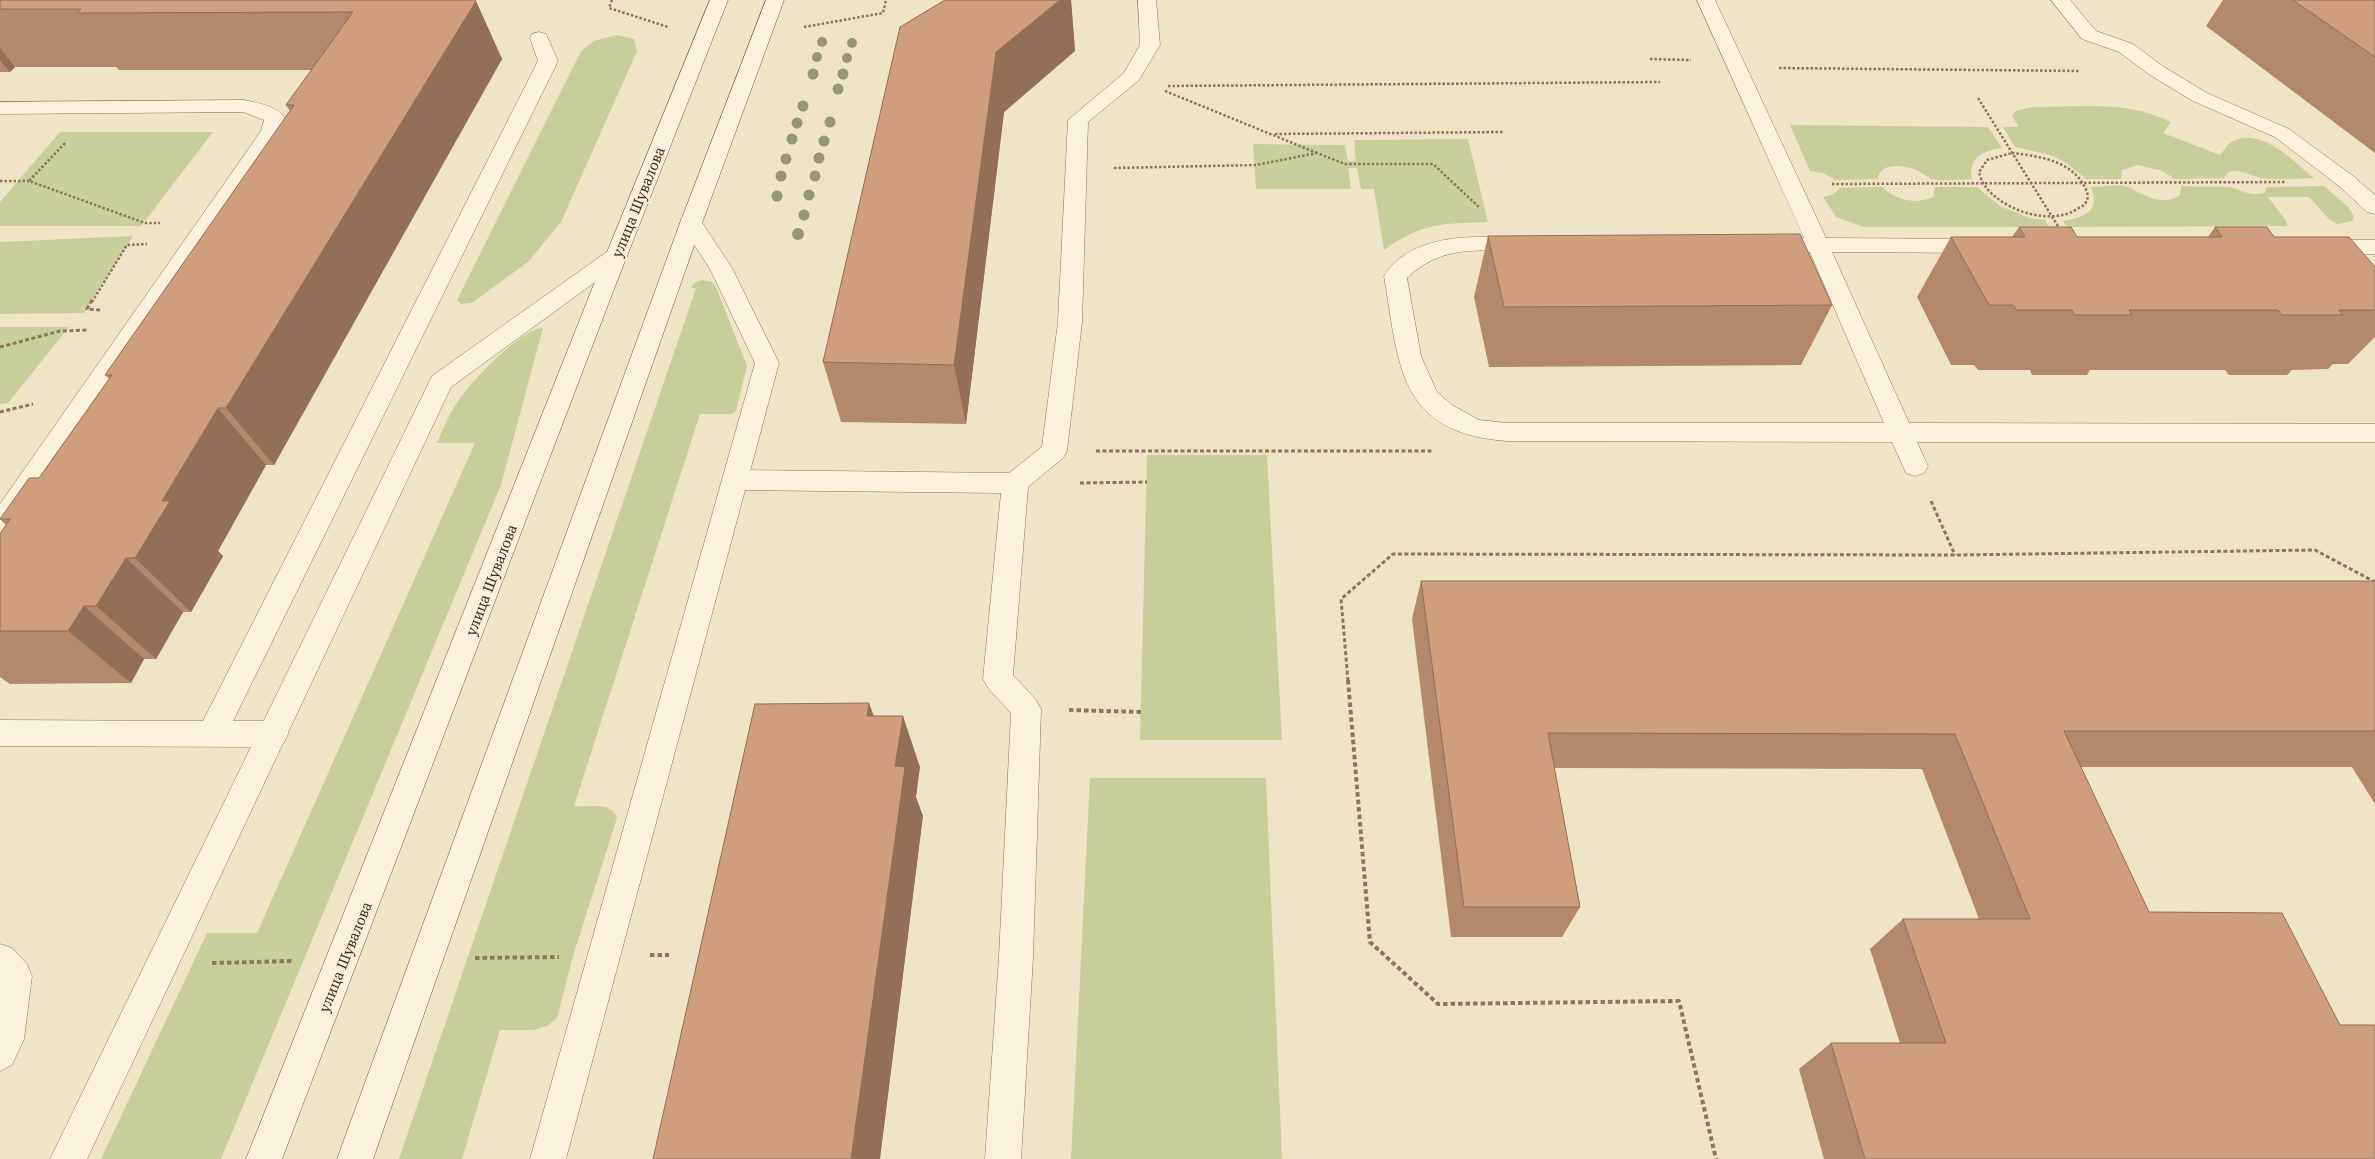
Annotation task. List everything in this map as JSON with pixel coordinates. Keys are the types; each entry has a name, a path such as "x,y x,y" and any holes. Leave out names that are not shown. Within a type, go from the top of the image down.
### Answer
{"street":[{"name":"улица Шувалова","path":"264,1159 351,942 616,256 718,0"},
{"path":"355,1159 691,223 775,0"},
{"path":"735,480 1015,483 1054,450 1070,322 1078,169 1078,120 1132,76 1150,45 1147,0"},
{"path":"1706,0 1791,184 1915,466"},
{"path":"2060,0 2089,35 2126,48 2157,72 2200,97 2282,133 2346,181 2375,207"},
{"path":"212,733 548,61 539,38"},
{"path":"0,108 244,106 265,112 274,118 271,131 93,386 0,525"},
{"path":"548,1159 767,363 721,268 691,223"},
{"path":"1541,244 1450,245 1434,248 1427,250 1408,262 1395,276 1411,359 1418,379 1428,398 1451,415 1477,429 1507,432 2375,433"},
{"path":"1744,245 2003,246"},
{"path":"2296,247 2375,247"},
{"path":"68,1159 441,382 616,256"},
{"path":"1003,1159 1016,957 1026,708 998,679 1015,483"},
{"path":"0,733 273,734"},
{"path":"0,960 15,976 7,1040 0,1054"}],"path":[{"path":"612,0 609,8 675,29"},
{"path":"796,29 883,13 886,0"},
{"path":"1778,68 2087,71"},
{"path":"1132,76 1345,164 1433,164 1486,213 1531,230 1541,244"},
{"path":"1153,86 1660,82"},
{"path":"1978,98 2062,233"},
{"path":"1275,134 1503,132"},
{"path":"29,181 65,143"},
{"path":"1078,169 1256,165 1317,153"},
{"path":"2012,153 2045,158 2074,173 2083,183 2088,193 2087,203 2080,210 2067,215 2051,216 2034,214 2009,206 1989,193 1981,183 1978,174 1980,166 1987,159 2012,153"},
{"path":"0,181 29,181 146,223 162,223"},
{"path":"1837,184 2287,182"},
{"path":"106,310 87,309 127,246 156,243"},
{"path":"0,347 60,331 95,330"},
{"path":"1915,466 1955,555"},
{"path":"1716,1159 1679,1001 1438,1004 1370,942 1341,598 1393,554 1955,555 2315,550 2375,582"},
{"path":"1026,708 1141,712"}],"green space":[{"path":"617,35 634,39 637,51 561,222 529,261 472,303 461,304 457,300 581,51 594,41"},
{"path":"2103,106 2138,110 2171,122 2163,133 2220,155 2233,141 2244,138 2256,139 2267,142 2277,148 2314,178 2268,179 2233,171 2228,172 2224,178 2175,179 2162,171 2138,165 2122,170 2121,179 2086,179 2065,162 2050,155 2015,147 2003,127 2019,127 2012,116 2016,111 2033,107"},
{"path":"1790,125 1988,127 2002,148 1978,156 1972,165 1972,179 1937,180 1907,167 1894,166 1883,169 1878,179 1835,180 1823,173 1810,171"},
{"path":"60,132 213,132 141,226 0,226 0,202"},
{"path":"1468,139 1488,222 1433,226 1410,234 1384,250 1374,189 1361,189 1357,168 1348,168 1351,189 1256,189 1253,144 1345,145 1348,161 1356,161 1354,140"},
{"path":"2124,186 2153,198 2167,200 2180,195 2181,186 2228,187 2251,194 2260,194 2265,192 2267,187 2324,186 2348,207 2354,216 2352,221 2337,224 2329,219 2309,197 2268,197 2287,222 2287,226 2067,227 2063,221 2078,218 2089,212 2094,202 2091,187"},
{"path":"1882,187 1900,198 1919,201 1933,197 1935,187 1977,187 2000,206 2030,218 2045,220 2049,227 1864,227 1836,217 1823,197 1834,194 1840,188"},
{"path":"133,236 84,313 0,314 0,242"},
{"path":"702,280 712,282 716,287 747,366 736,411 732,414 700,414 574,806 604,807 614,812 617,818 573,956 557,1018 547,1026 534,1030 500,1030 462,1159 399,1159 696,288 691,288 694,283"},
{"path":"0,327 69,327 8,403 0,404"},
{"path":"543,328 501,485 221,1159 101,1159 207,933 257,933 475,443 437,443 450,413 483,371 508,347 533,331"},
{"path":"1147,455 1267,455 1282,740 1140,740"},
{"path":"1090,778 1266,778 1282,1159 1071,1159"}],"building":[{"path":"0,0 476,1 226,408 218,408 162,501 170,501 135,558 126,558 96,606 84,606 68,631 0,631 0,534 10,519 0,519 29,478 39,478 112,375 105,375 294,105 286,105 353,12 77,13 81,9 0,9"},
{"path":"945,0 1060,0 996,52 954,365 823,362 900,27"},
{"path":"2293,0 2375,0 2375,57"},
{"path":"2019,227 2071,227 2077,237 2222,237 2215,227 2267,227 2274,237 2349,237 2375,267 2375,310 2339,310 2343,315 2282,315 2278,310 2129,310 2132,315 2075,315 2072,310 2017,310 2013,305 1989,305 1951,237 2025,237"},
{"path":"1800,234 1832,305 1504,307 1488,236"},
{"path":"1421,581 2375,581 2375,731 2064,731 2149,912 2282,913 2340,1025 2375,1025 2375,1159 1865,1159 1831,1043 1946,1043 1903,919 2030,919 1955,734 1548,733 1580,907 1464,907"},
{"path":"869,703 867,716 903,716 895,766 905,767 851,1159 653,1159 755,704"}]}
